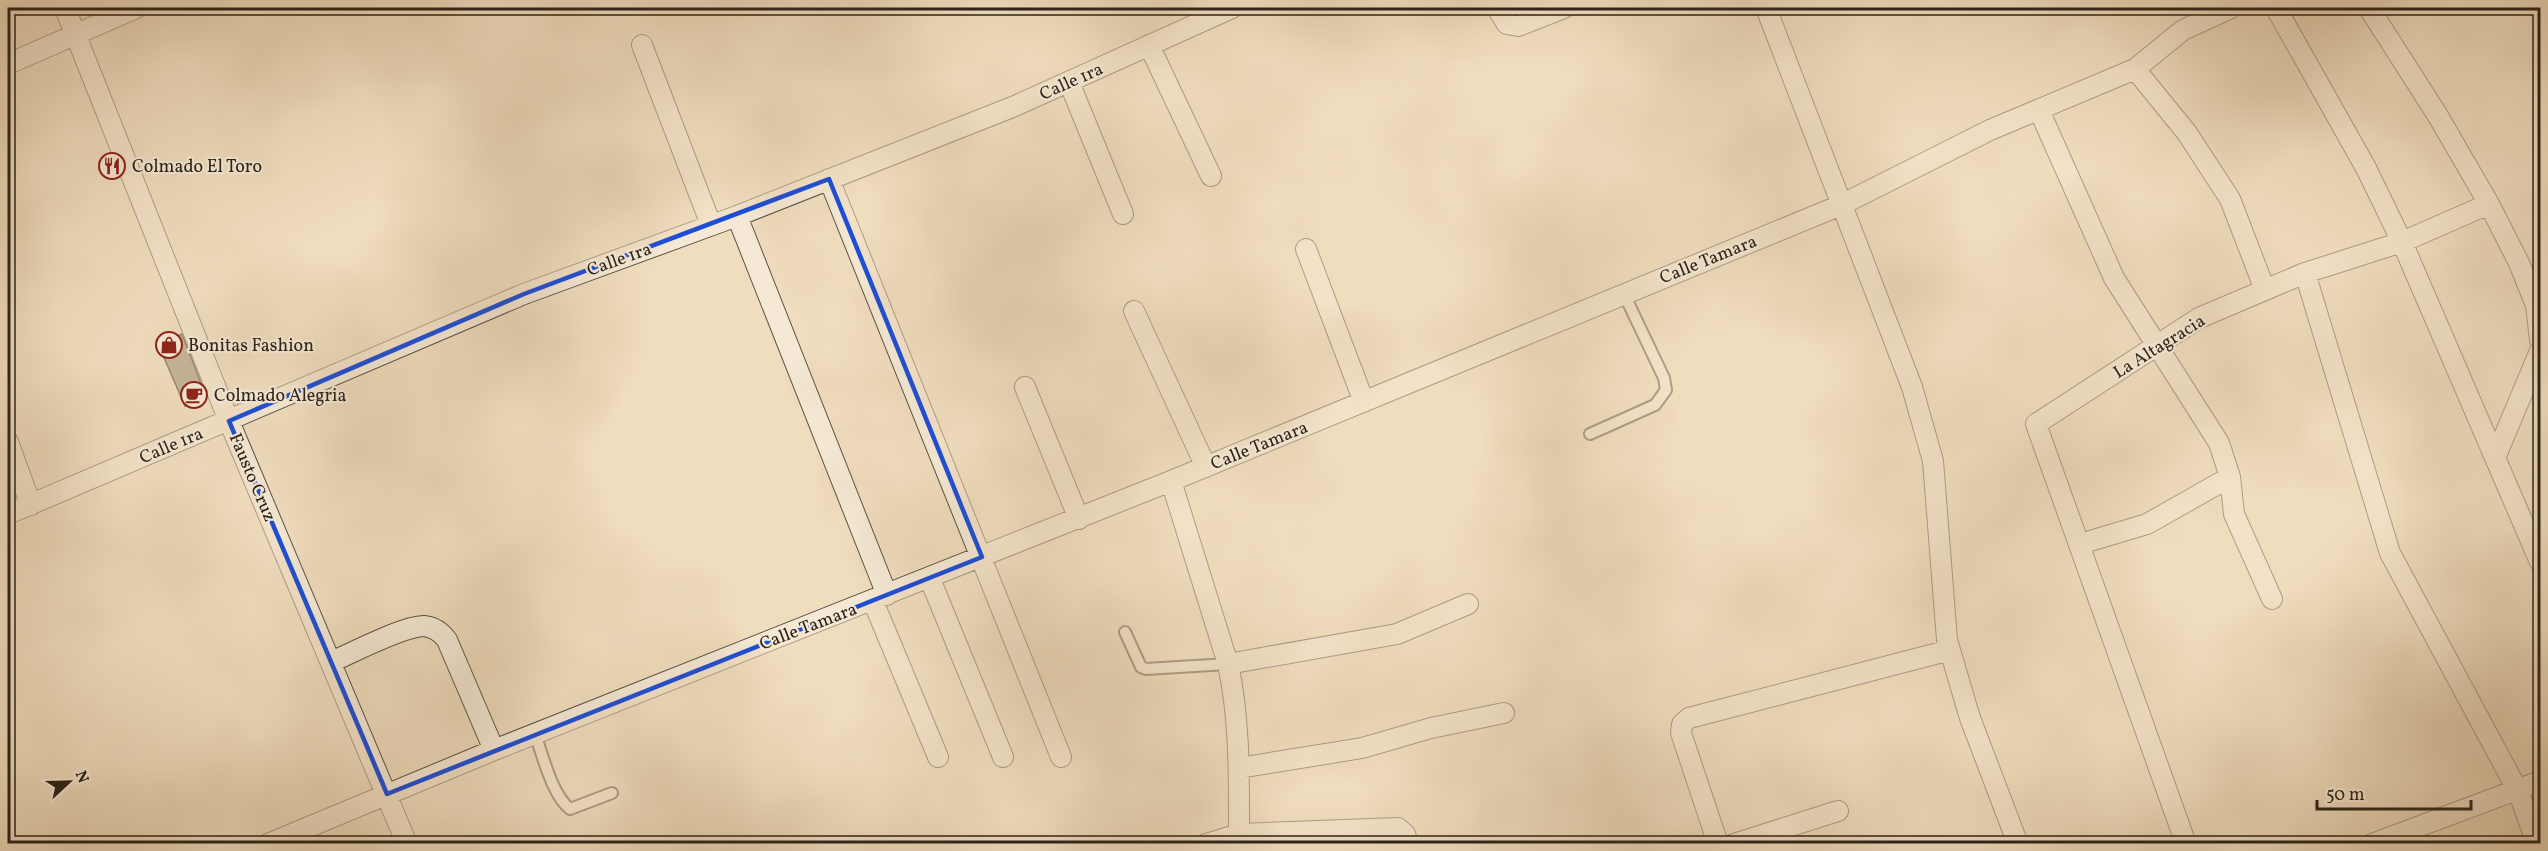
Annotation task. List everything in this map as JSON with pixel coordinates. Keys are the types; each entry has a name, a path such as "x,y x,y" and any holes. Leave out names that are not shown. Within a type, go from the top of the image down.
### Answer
{"street":[{"name":"Fausto Cruz","path":"64,8 229,421 407,843"},
{"path":"8,64 136,8"},
{"name":"Calle 1ra","path":"8,514 524,294 737,216 1015,106 1232,8"},
{"path":"1497,8 1507,24 1518,26 1564,8"},
{"path":"1766,8 1912,387 1933,461 1947,639 1970,718 2018,843"},
{"name":"Calle Tamara","path":"268,843 494,750 1079,519 1840,205 1990,130 2135,69 2183,30 2231,8"},
{"path":"2276,8 2366,168 2402,242 2541,562"},
{"path":"2369,8 2438,116 2489,204 2519,263 2536,305 2541,340"},
{"path":"642,45 711,225"},
{"path":"1149,45 1211,176"},
{"path":"2135,69 2187,133 2230,199 2265,290"},
{"path":"1069,82 1123,214"},
{"path":"2039,110 2114,278 2159,345 2219,443 2230,477 2234,514 2272,599"},
{"path":"829,179 1061,758"},
{"name":"La Altagracia","path":"2186,843 2036,424 2199,318 2305,273 2402,242 2489,204"},
{"path":"737,216 938,757"},
{"path":"1306,249 1364,402"},
{"path":"2305,273 2390,553 2518,791 2537,843"},
{"path":"1134,310 1206,467"},
{"path":"2495,458 2541,351"},
{"path":"1025,387 1079,519"},
{"path":"8,442 31,505"},
{"path":"2080,544 2147,524 2230,477"},
{"path":"1171,481 1228,664 1234,694 1239,768 1239,834"},
{"path":"930,579 1003,757"},
{"path":"1228,664 1397,634 1468,604"},
{"path":"331,662 411,628 433,628 442,633 447,640 494,750"},
{"path":"1718,843 1682,734 1682,724 1689,718 1950,650"},
{"path":"1239,768 1362,748 1431,728 1504,713"},
{"path":"2372,843 2411,836 2541,781"},
{"path":"1734,843 1838,811"},
{"path":"1206,843 1239,834 1398,828 1405,834 1408,843"}],"lane":[{"path":"1590,434 1655,405 1666,390 1664,378 1624,294"},
{"path":"1125,632 1141,666 1146,669 1228,664"},
{"path":"535,734 563,803 570,809 612,794"}],"highlighted area":[{"path":"829,179 982,557 387,794 229,421 524,294"}],"building":[{"path":"182,334 206,396 185,406 158,344"}],"place":[{"name":"Colmado El Toro","path":"112,166"},
{"name":"Bonitas Fashion","path":"169,345"},
{"name":"Colmado Alegria","path":"194,395"}]}
